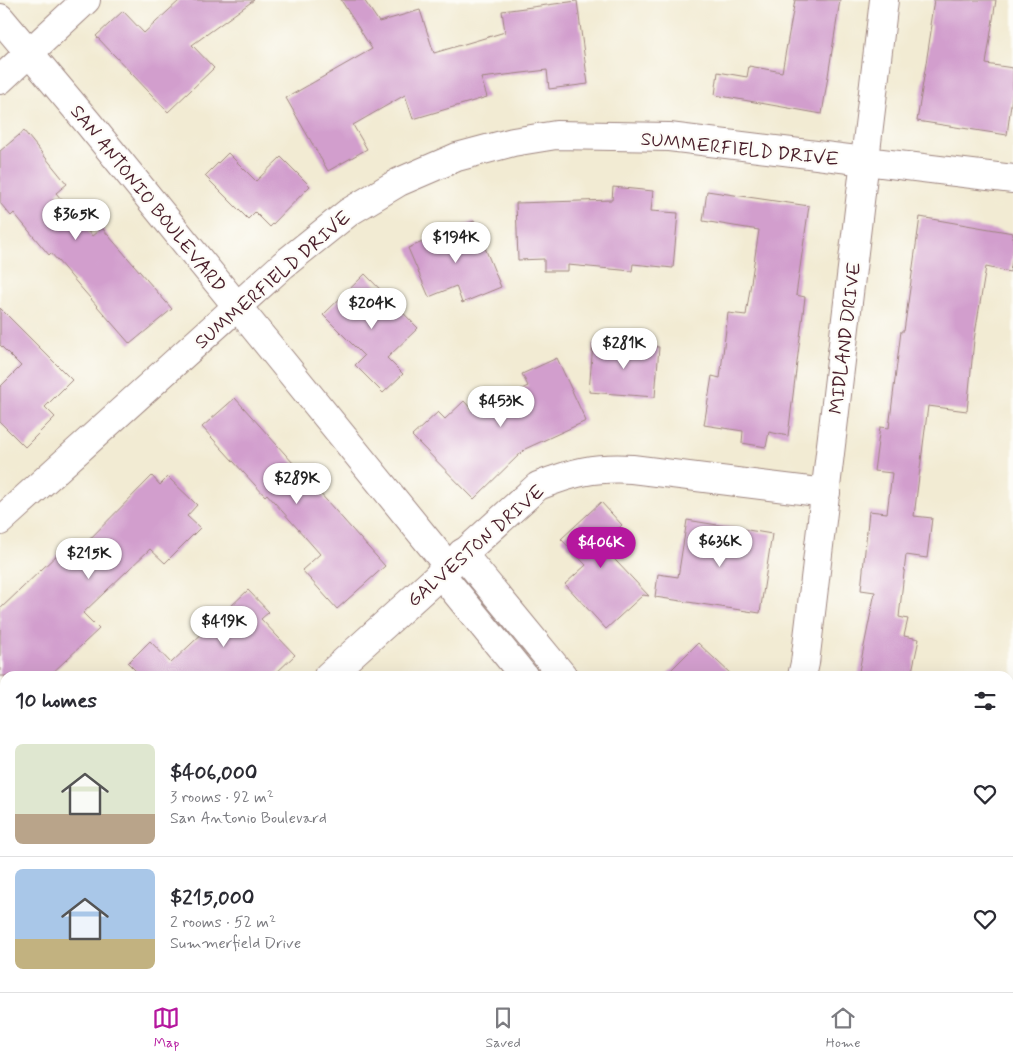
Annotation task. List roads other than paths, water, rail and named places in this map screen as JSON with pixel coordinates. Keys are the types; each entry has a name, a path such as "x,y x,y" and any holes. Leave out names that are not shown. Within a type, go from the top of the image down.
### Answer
{"street":[{"path":"0,80 86,0"},
{"name":"MIDLAND DRIVE","path":"803,671 884,0"},
{"name":"SAN ANTONIO BOULEVARD","path":"0,18 450,564 558,671"},
{"name":"SUMMERFIELD DRIVE","path":"0,521 283,265 349,212 391,187 457,157 513,142 556,135 669,137 1013,180"},
{"name":"GALVESTON DRIVE","path":"333,671 538,486 571,473 603,467 632,469 826,493"},
{"name":"SAN ANTONIO BOULEVARD","path":"450,564 521,671"}]}
